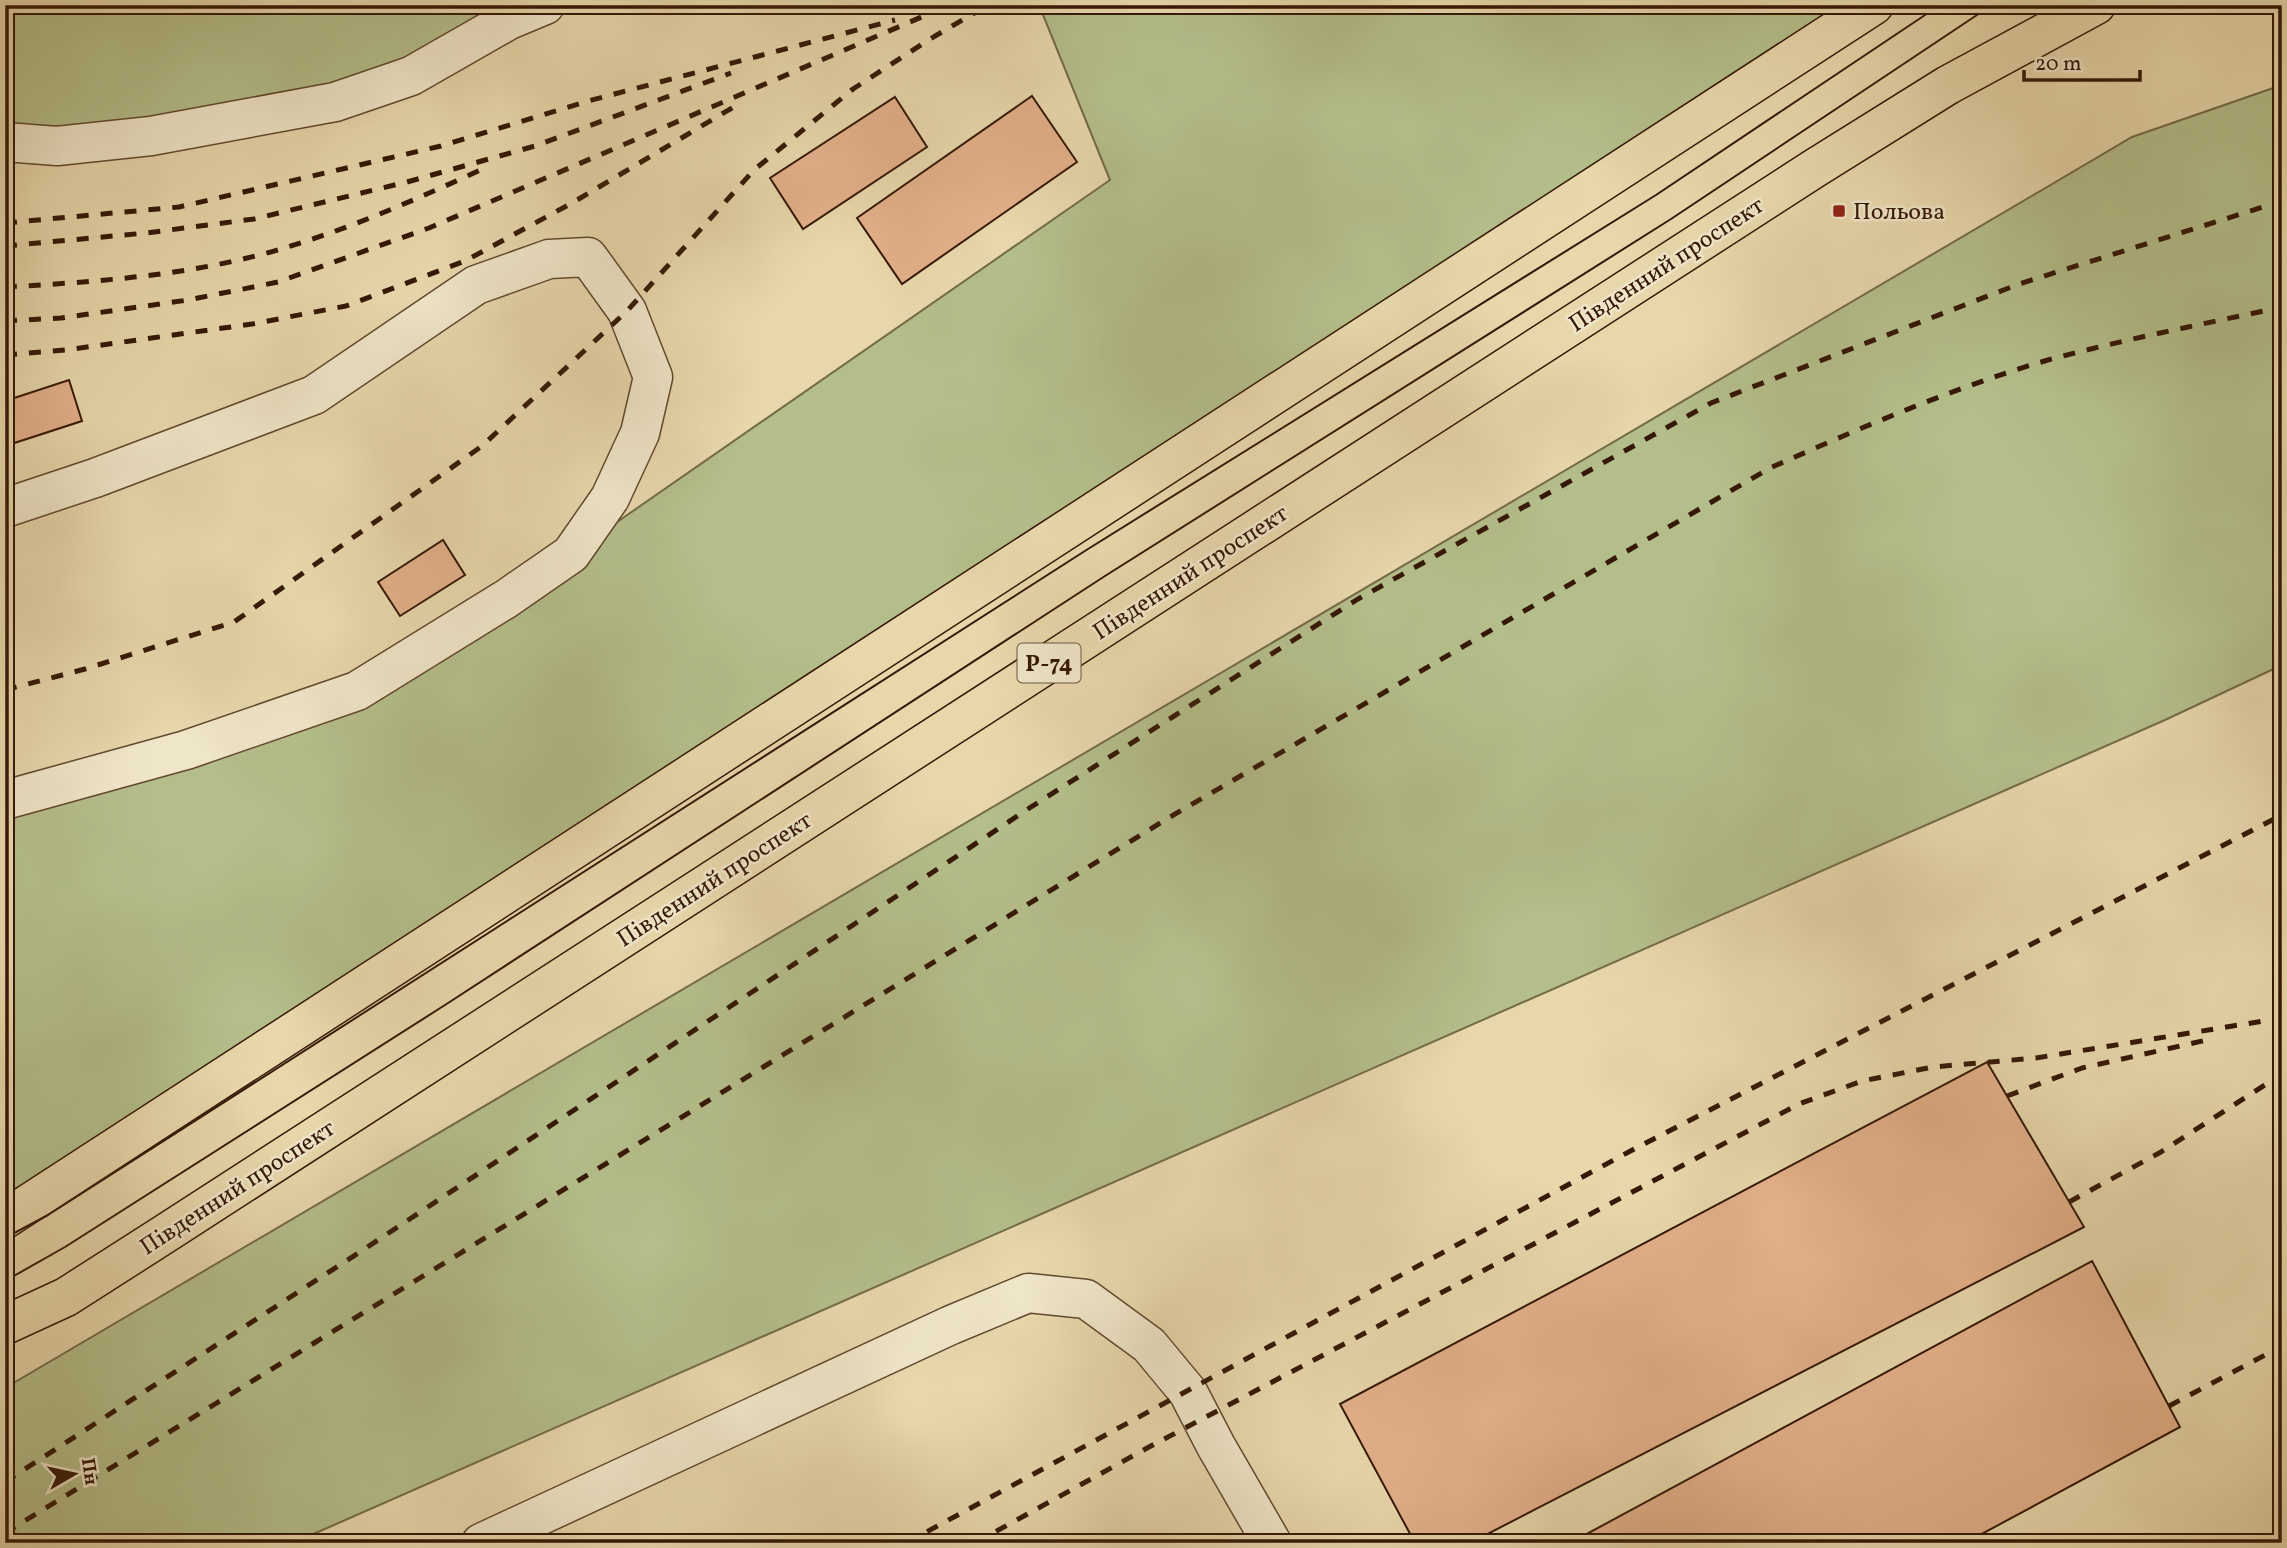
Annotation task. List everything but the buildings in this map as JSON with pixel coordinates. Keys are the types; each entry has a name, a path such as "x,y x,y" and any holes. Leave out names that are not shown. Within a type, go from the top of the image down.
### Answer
{"main road":[{"path":"5,1219 1874,5"},
{"name":"Південний проспект","path":"5,1325 77,1290 1815,168 1948,85 2096,5"}],"street":[{"path":"5,142 57,146 151,136 335,102 411,76 509,20 545,5"},
{"path":"5,508 95,478 314,395 477,285 549,259 588,257 626,311 653,377 640,433 610,498 572,554 506,599 357,691 186,750 5,800"},
{"path":"481,1543 939,1330 1028,1293 1086,1299 1149,1345 1188,1392 1216,1447 1272,1543"}],"green space":[{"path":"5,5 545,5 411,76 5,142"},
{"path":"1039,5 1874,5 5,1219 5,800 275,720 571,554 1110,180"},
{"path":"2282,85 2282,665 2165,720 293,1543 5,1543 5,1388 2132,137"}],"tram line":[{"path":"5,1238 48,1215 1088,549 1656,195 1940,5"},
{"path":"5,1281 65,1247 445,1005 1105,576 1671,219 1992,5"}],"railway":[{"path":"5,690 85,669 234,622 482,446 627,311 754,170 853,89 988,5"},
{"path":"5,321 61,318 188,300 278,282 429,228 945,7"},
{"path":"5,223 179,207 441,146 588,101 895,20"},
{"path":"5,246 146,233 254,219 407,182 535,146 731,73"},
{"path":"5,355 66,350 252,324 346,306 465,261 572,203 737,105"},
{"path":"5,287 146,276 251,257 362,221 487,167"},
{"path":"5,1482 363,1250 1031,807 1358,599 1711,403 2019,284 2282,201"},
{"path":"5,1533 1170,817 1770,468 1907,410 2013,371 2106,345 2282,307"},
{"path":"906,1543 1636,1148 2282,815"},
{"path":"975,1543 1149,1447 1799,1104 1862,1081 1933,1067 2036,1058 2282,1018"},
{"path":"2007,1096 2082,1068 2207,1040"},
{"path":"2069,1202 2161,1152 2282,1074"},
{"path":"2169,1406 2282,1346"},
{"path":"2262,1543 2282,1529"}],"place":[{"name":"Польова","path":"1839,211"}]}
